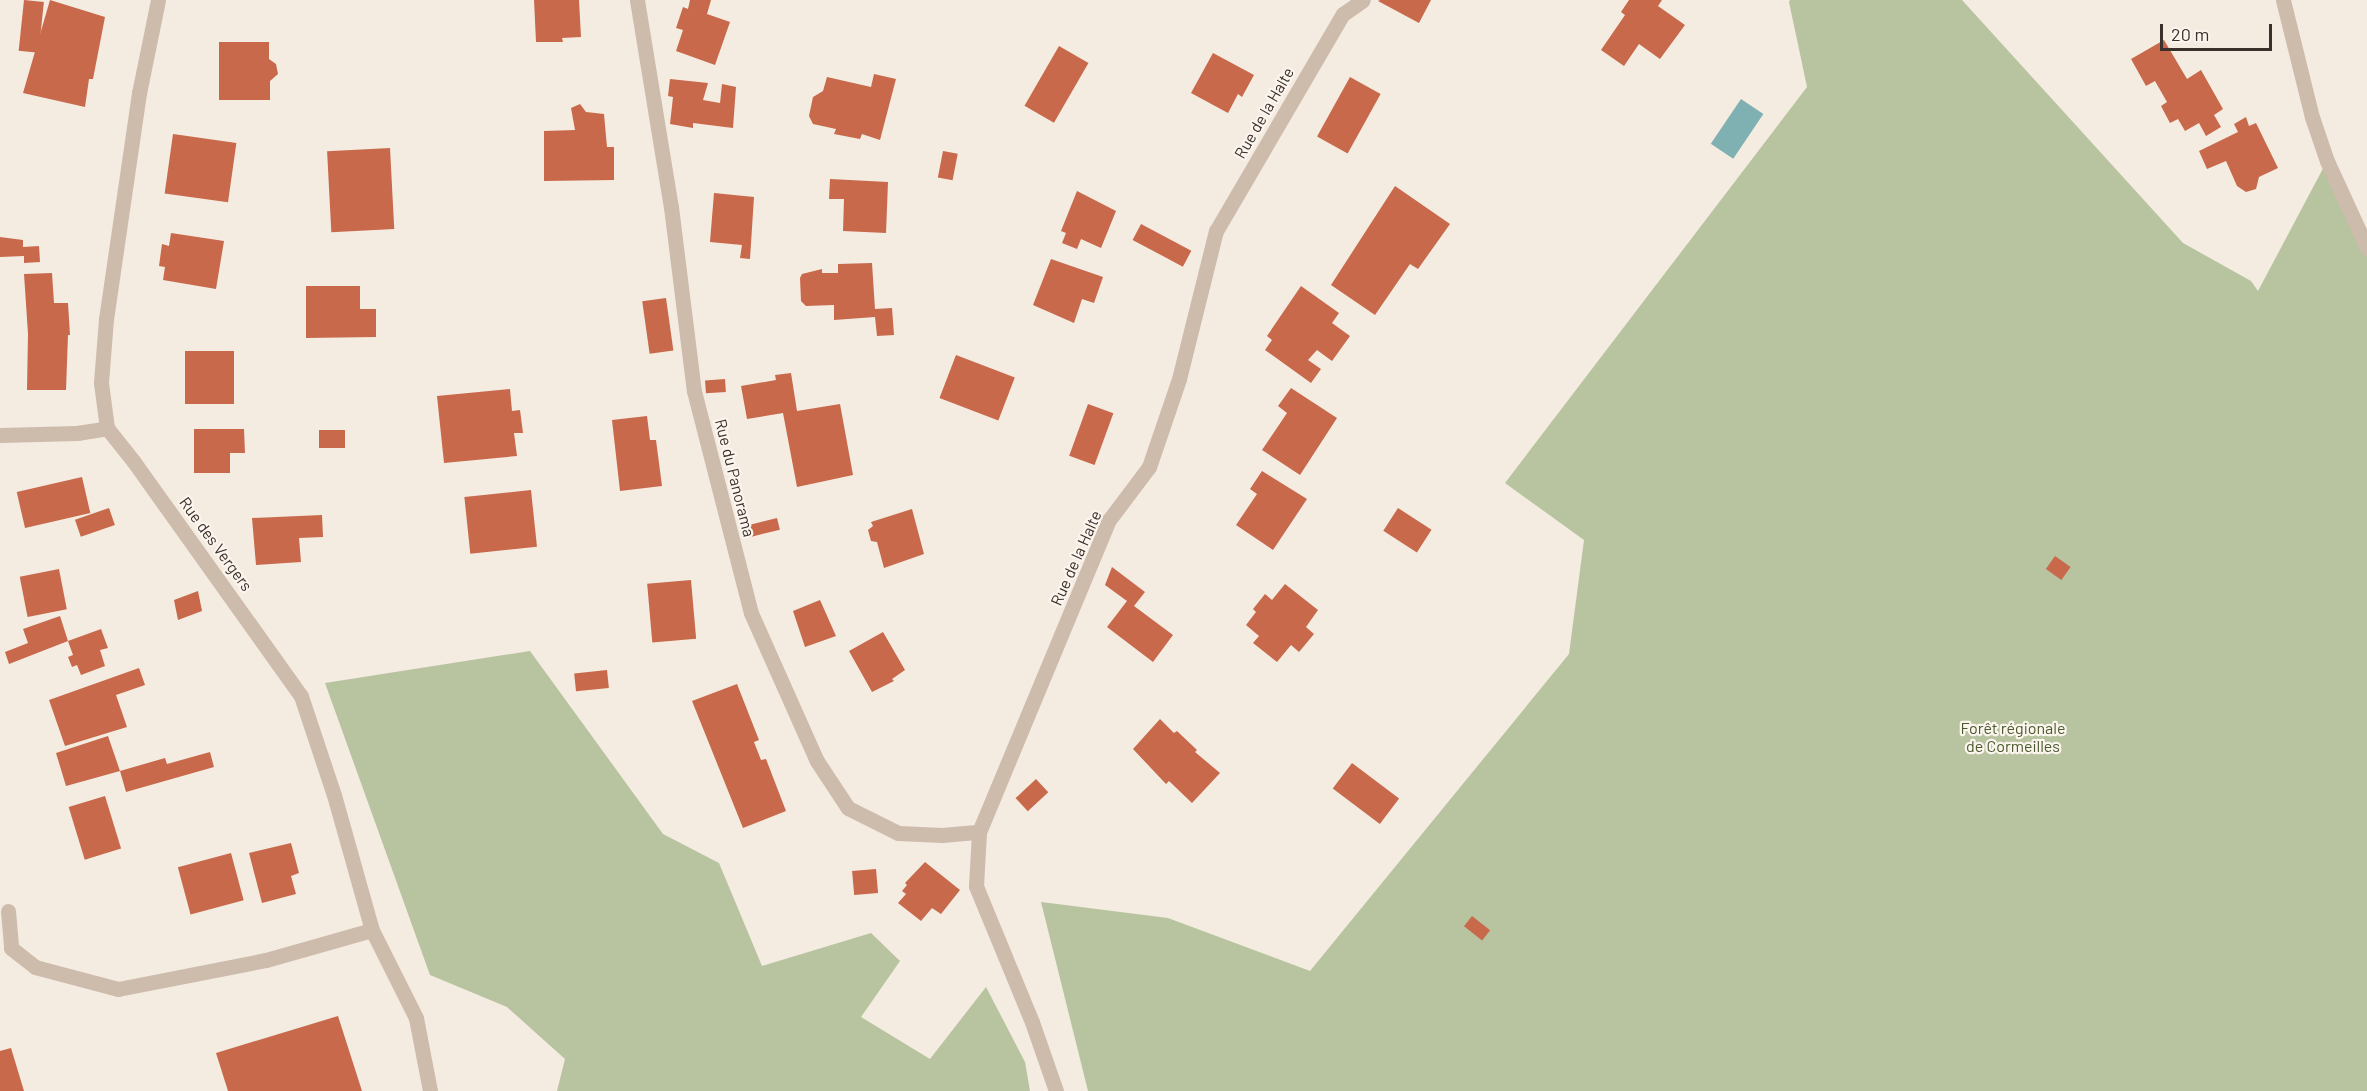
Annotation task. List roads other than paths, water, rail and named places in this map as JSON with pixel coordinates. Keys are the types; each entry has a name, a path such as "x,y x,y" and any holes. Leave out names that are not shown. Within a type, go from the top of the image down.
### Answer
{"street":[{"path":"0,435 77,433 107,428 101,383 106,320 139,93 158,0"},
{"name":"Rue du Panorama","path":"637,0 671,207 694,392 751,613 817,761 848,807 898,833 942,835 979,832"},
{"name":"Rue de la Halte","path":"1056,1091 1032,1022 976,886 979,832 1109,520 1149,466 1179,379 1216,231 1343,14 1363,0"},
{"path":"2283,0 2312,117 2323,149 2367,248"},
{"name":"Rue des Vergers","path":"107,428 148,480 301,696 334,795 372,930 416,1018 430,1091"},
{"path":"8,911 11,948 35,967 118,989 266,960 372,930"}],"water":[{"path":"1741,99 1763,114 1733,159 1711,144"}],"park label":[{"name":"Forêt régionale de Cormeilles","path":"2013,737"}]}
